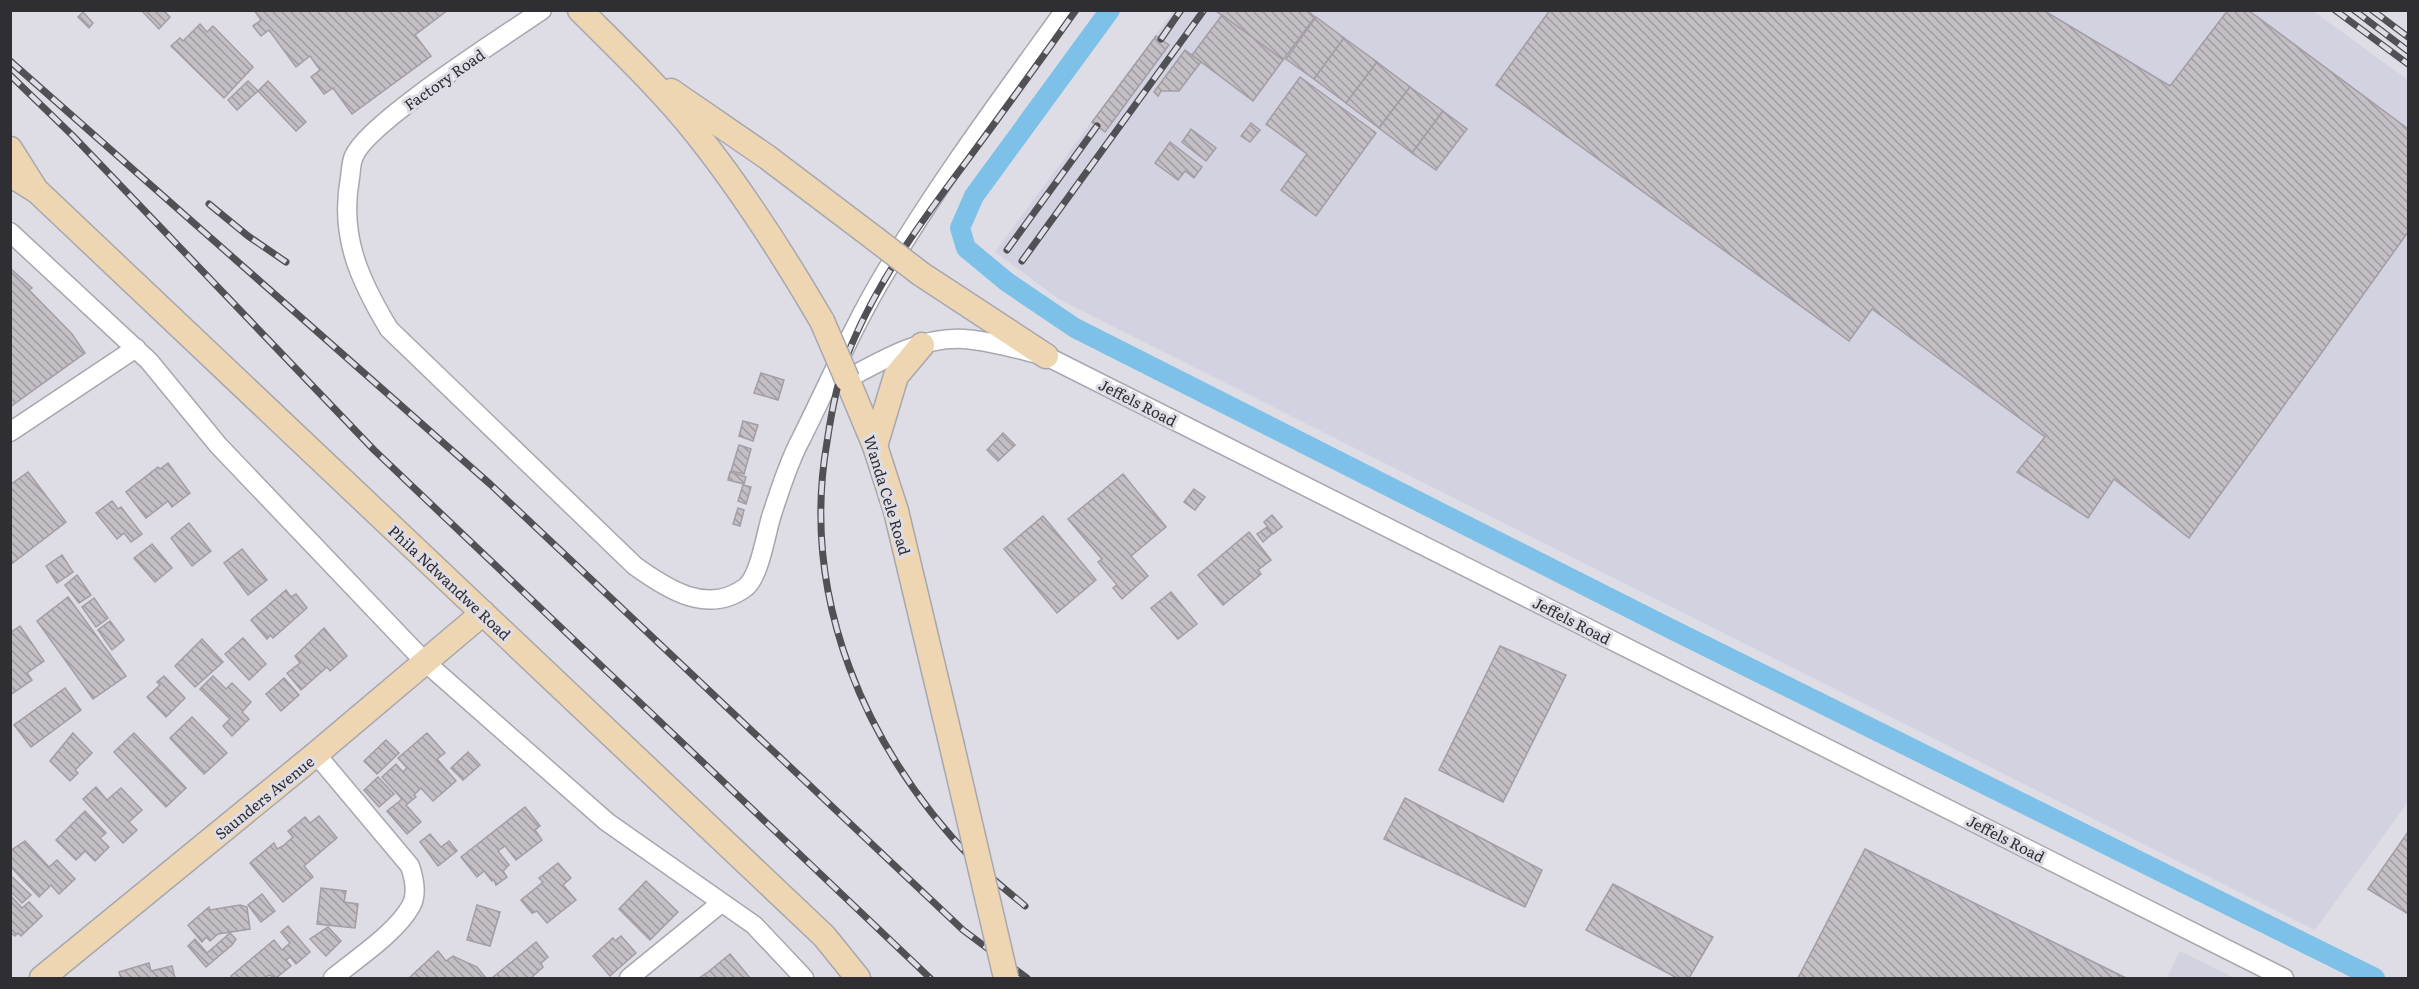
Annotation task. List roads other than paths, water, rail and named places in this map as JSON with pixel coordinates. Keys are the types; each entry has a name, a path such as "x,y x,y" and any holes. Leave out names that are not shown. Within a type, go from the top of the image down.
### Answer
{"street":[{"name":"Factory Road","path":"542,10 393,115 354,155 347,194 346,225 351,247 365,290 389,329 635,566 668,590 694,598 715,600 730,596 747,585 756,571 773,511 793,454 861,315 886,272 1011,85 1065,10"},
{"path":"580,10 640,69 766,157 921,274 1046,356"},
{"name":"Wanda Cele Road","path":"640,69 696,133 770,234 822,321 875,446 896,511 1006,978"},
{"name":"Phila Ndwandwe Road","path":"10,149 37,191"},
{"name":"Phila Ndwandwe Road","path":"10,174 37,191 824,936 858,978"},
{"path":"10,232 136,348 218,446 424,661 607,822 754,926 804,978"},
{"name":"Jeffels Road","path":"851,389 876,363 922,345 964,339 1046,356 2284,978"},
{"path":"875,446 896,376 922,345"},
{"path":"10,432 136,348"},
{"name":"Saunders Avenue","path":"42,978 316,754 483,613"},
{"path":"316,754 410,866 415,884 412,905 390,931 333,978"},
{"path":"629,978 721,903"},
{"path":"824,936 875,978"}],"waterway":[{"path":"1110,10 974,196 960,228 966,248 1007,282 1075,328 1667,627 2375,978"}],"railway":[{"path":"1025,906 980,867 935,817 901,770 872,720 850,668 833,614 823,558 821,500 833,405 846,358 862,321 888,273 918,228 1076,10"},
{"path":"1161,39 1181,10"},
{"path":"1022,261 1204,10"},
{"path":"2335,10 2408,64"},
{"path":"2354,10 2408,51"},
{"path":"2372,10 2408,37"},
{"path":"10,61 490,484 963,930 1027,978"},
{"path":"10,75 73,136 374,450 930,978"},
{"path":"1007,250 1097,126"},
{"path":"209,204 248,236 286,262"}]}
